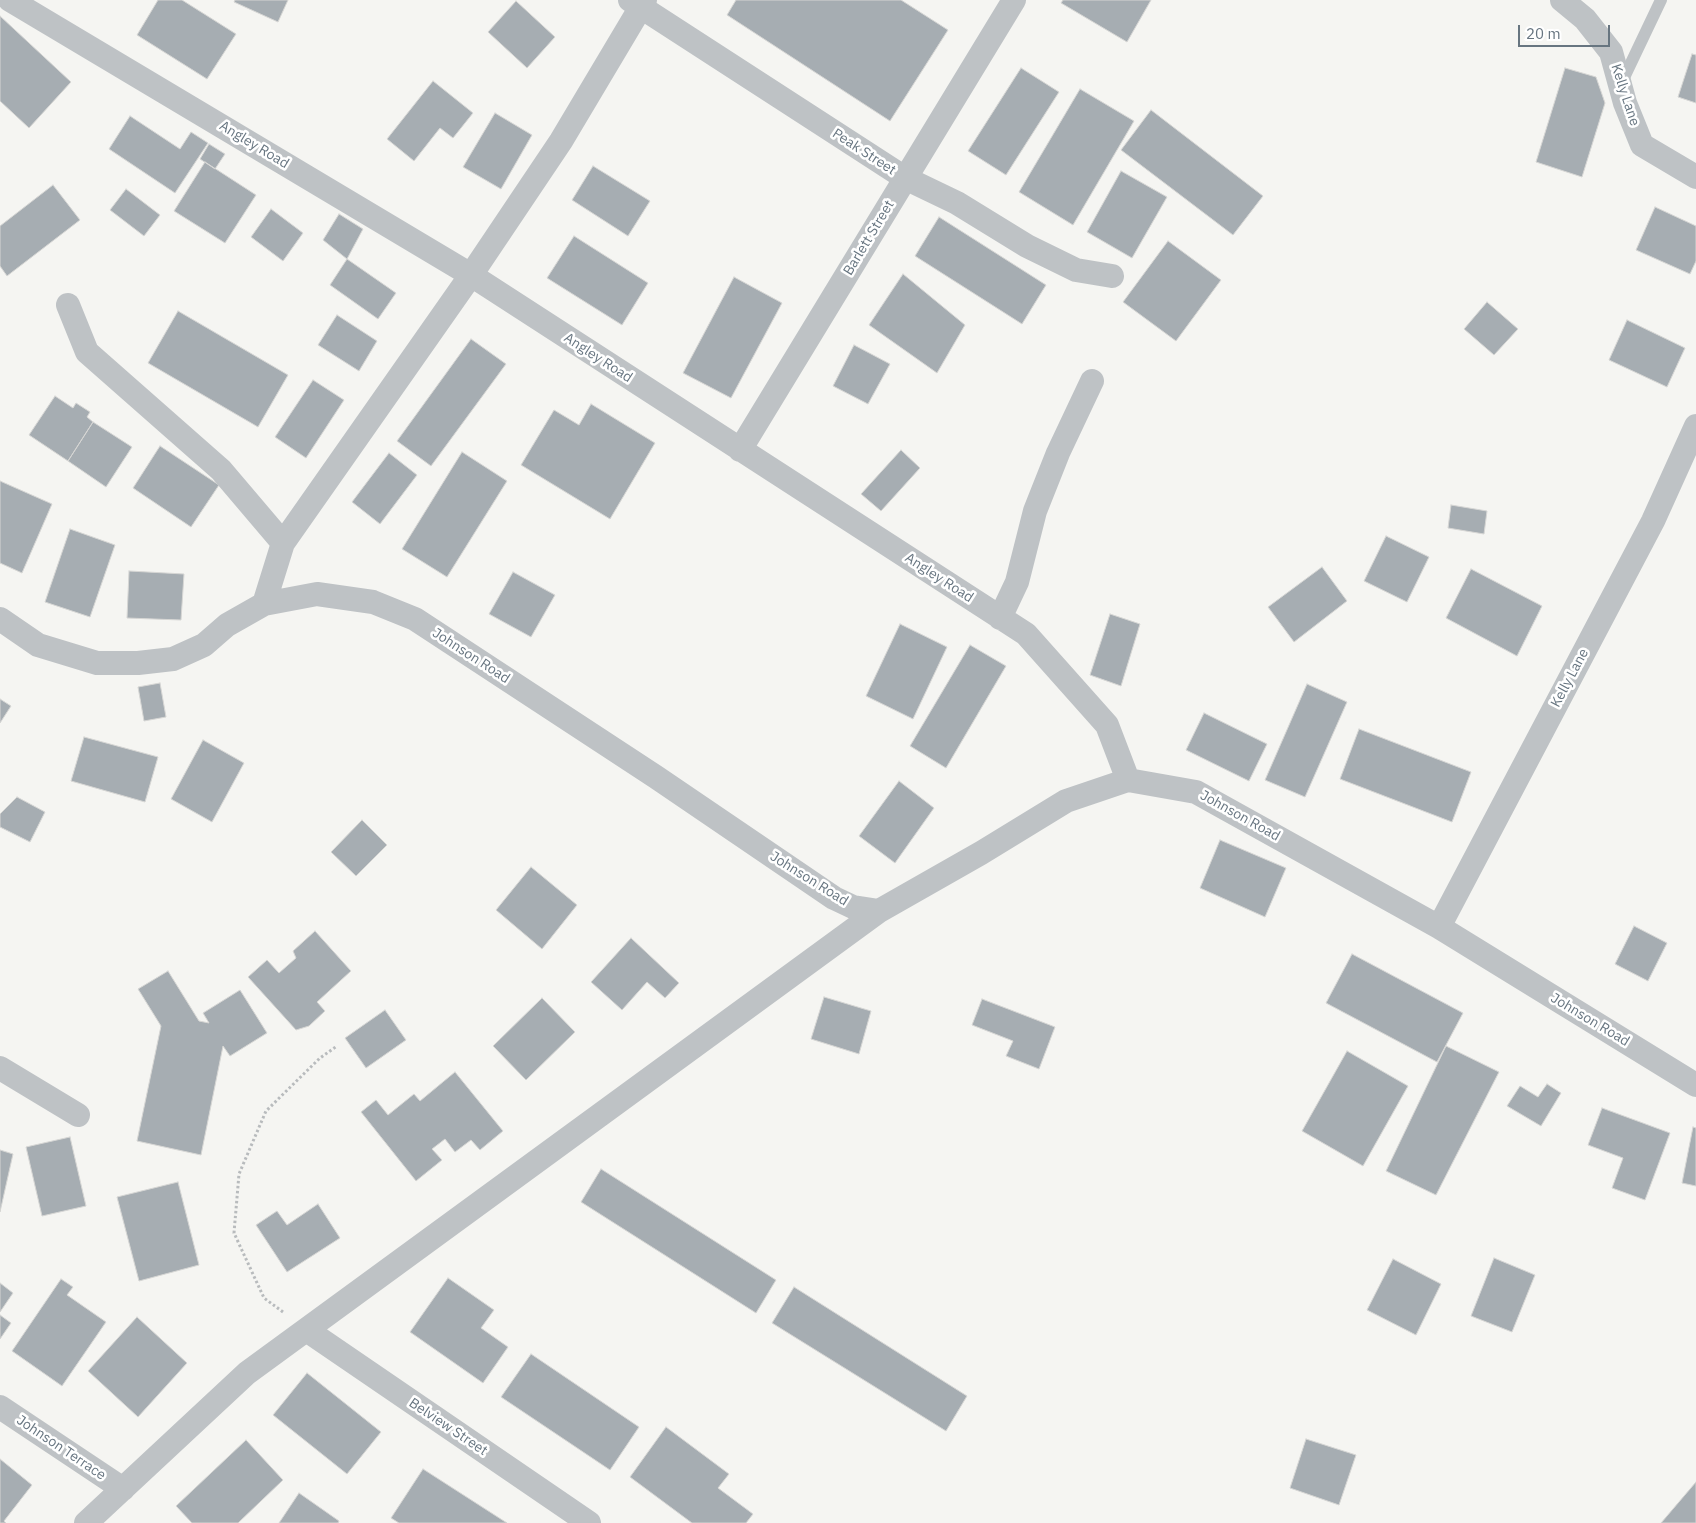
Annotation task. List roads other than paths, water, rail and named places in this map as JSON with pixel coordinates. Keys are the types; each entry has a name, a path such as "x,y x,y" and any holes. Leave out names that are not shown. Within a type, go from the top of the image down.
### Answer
{"street":[{"name":"Angley Road","path":"10,0 471,275 1026,634 1107,725 1128,780"},
{"name":"Barlett Street","path":"740,450 1014,0"},
{"name":"Kelly Lane","path":"1562,0 1585,19 1612,52 1625,103 1642,145 1696,177"},
{"path":"264,604 284,542 471,275 561,141 639,2"},
{"name":"Peak Street","path":"639,2 906,178 956,203 1027,246 1076,270 1112,276"},
{"path":"68,304 87,352 221,470 284,542"},
{"path":"1000,618 1017,582 1041,494 1058,453 1092,382"},
{"name":"Kelly Lane","path":"1439,927 1653,521 1696,426"},
{"name":"Johnson Road","path":"0,619 38,645 97,663 138,663 173,659 204,645 227,625 264,604 317,594 373,602 415,619 656,777 834,898 853,907 879,911 981,853 1066,801 1128,780 1196,792 1439,927 1696,1085"},
{"path":"87,1523 247,1373 308,1331 879,911"},
{"path":"0,1068 78,1115"},
{"name":"Belview Street","path":"308,1331 589,1523"},
{"name":"Johnson Terrace","path":"0,1407 123,1489"}],"lane":[{"path":"1620,86 1661,0"}]}
